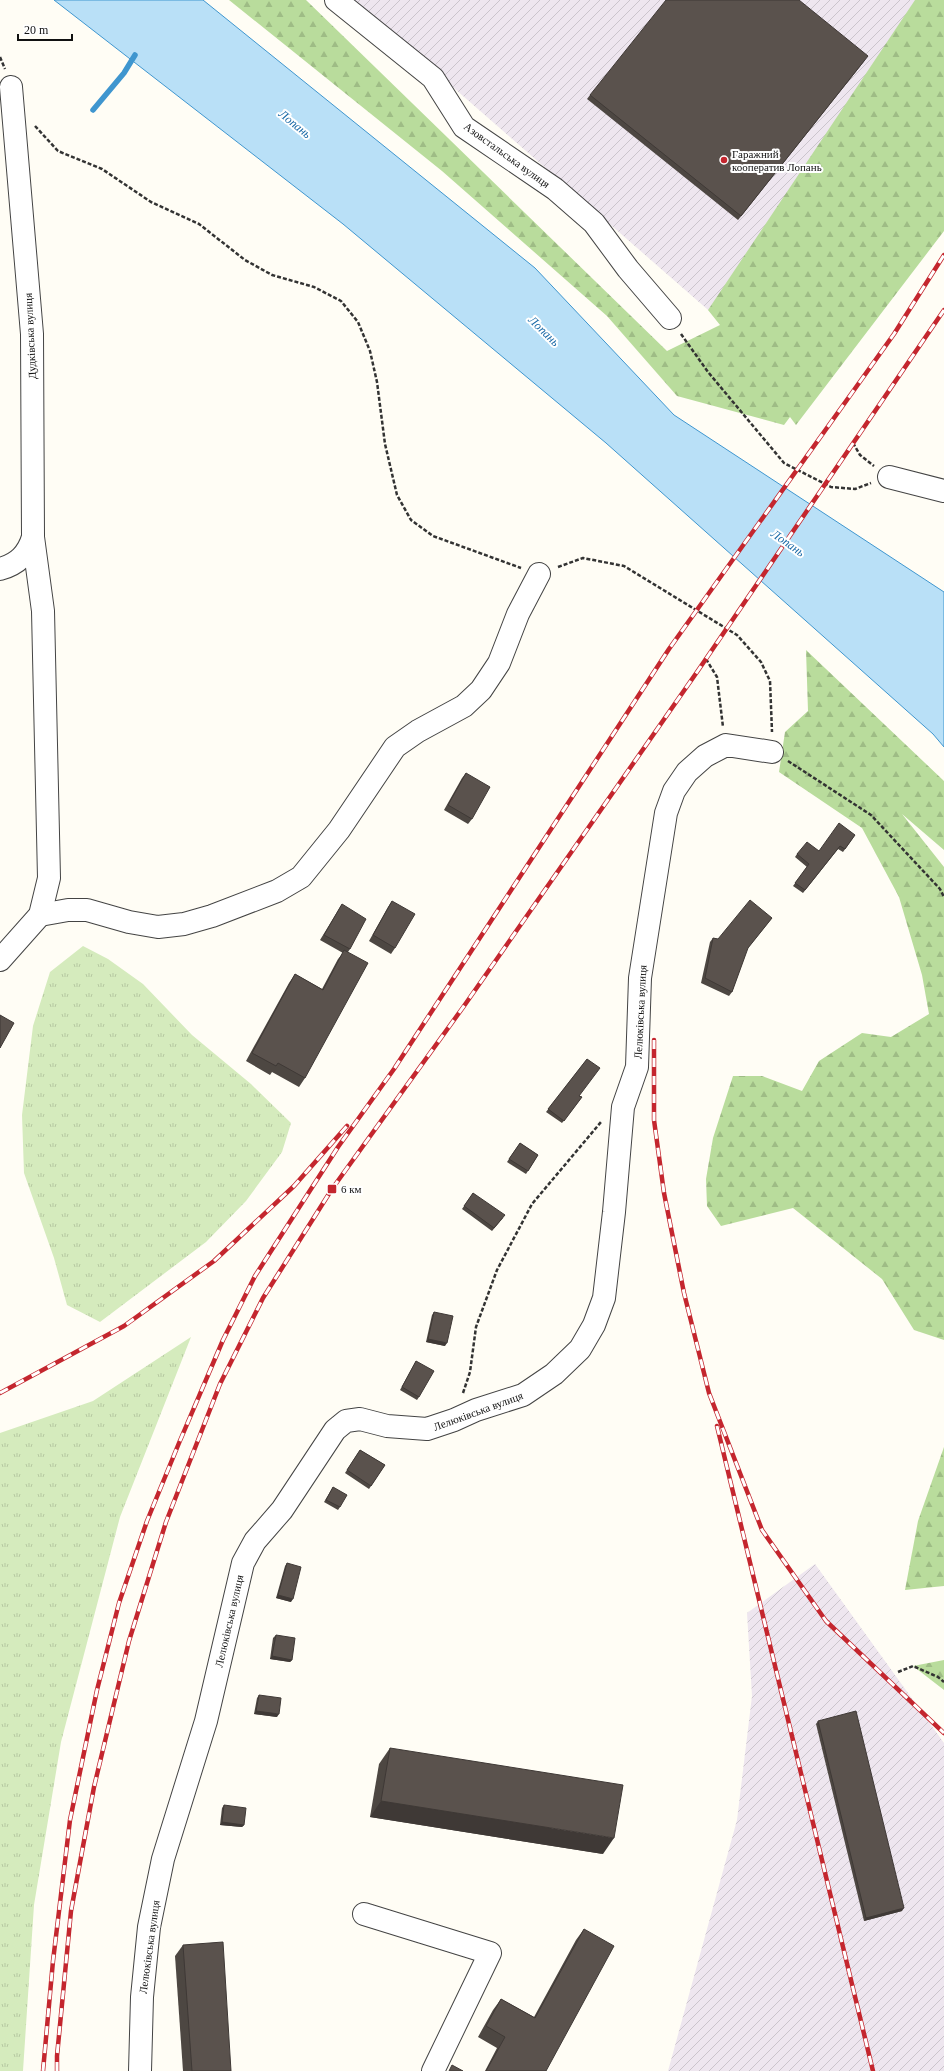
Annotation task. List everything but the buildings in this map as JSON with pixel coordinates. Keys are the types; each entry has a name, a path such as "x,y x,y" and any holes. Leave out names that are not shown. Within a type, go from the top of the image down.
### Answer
{"street":[{"name":"Азовстальська вулиця","path":"336,0 433,78 464,127 555,189 594,223 628,269 670,318"},
{"name":"Дудківська вулиця","path":"0,569 9,567 21,559 29,550 33,537 32,334 11,87"},
{"path":"889,477 944,491"},
{"path":"0,960 40,914 49,878 43,611 33,537"},
{"path":"40,914 68,910 87,910 129,922 158,927 184,924 212,916 277,891 301,877 339,830 395,747 418,731 464,706 481,690 499,663 518,614 539,574"},
{"path":"726,745 772,752"},
{"name":"Лелюківська вулиця","path":"140,2071 142,1997 149,1927 160,1874 206,1721 243,1563 255,1541 282,1510 335,1430 346,1421 360,1419 387,1426 427,1429 454,1420 476,1410 503,1403 529,1391 554,1374 580,1349 594,1325 604,1298 614,1212 623,1107 637,1067 640,978 666,813 674,791 688,772 705,756 726,745"},
{"path":"364,1914 490,1953 433,2071"}],"path":[{"path":"0,57 11,87"},
{"path":"34,125 58,151 102,169 151,202 199,224 245,260 272,275 314,287 341,302 358,322 370,351 377,382 385,444 398,495 411,520 433,536 539,574 583,558 624,566 736,635 761,662 770,681 772,752 798,767 871,816 940,889 944,897"},
{"path":"670,318 708,372 784,463 831,487 855,489 889,477"},
{"path":"853,443 860,455"},
{"path":"706,659 716,677 726,745"},
{"path":"454,1420 470,1372 476,1327 497,1270 532,1204 599,1124 623,1107"},
{"path":"898,1672 913,1666 938,1677 944,1682"}],"shaded area":[{"path":"353,0 922,0 715,316"},
{"path":"815,1564 944,1743 944,2071 668,2071 737,1820 752,1696 747,1613"}],"green space":[{"path":"229,0 306,0 667,351 720,325 708,310 915,0 944,0 944,231 796,425 790,417 784,425 677,396 607,316 442,171"},
{"path":"806,650 944,781 944,850 902,814 944,867 944,1340 914,1330 882,1279 793,1208 721,1226 707,1206 706,1179 713,1138 733,1076 762,1076 802,1091 819,1061 862,1033 891,1037 929,1014 922,975 899,897 862,828 779,772 785,732 808,711"},
{"path":"83,946 108,959 143,984 192,1035 251,1084 291,1123 282,1152 246,1201 206,1242 100,1322 67,1305 54,1258 24,1173 22,1115 33,1026 50,972"},
{"path":"191,1337 120,1517 61,1742 34,1905 23,2071 0,2071 0,1433 93,1401"},
{"path":"944,1447 944,1586 905,1590 918,1521"},
{"path":"944,1660 944,1690 913,1666"}],"water":[{"name":"Лопань","path":"54,0 203,0 535,268 674,415 944,592 944,747 933,734 606,443 343,224"}],"waterway":[{"path":"93,110 124,73 135,55"}],"railway":[{"path":"43,2071 53,1961 70,1820 97,1690 119,1603 147,1521 223,1340 255,1276 338,1147 394,1069 669,649 894,334 944,255"},
{"path":"57,2071 57,2056 71,1911 94,1787 129,1641 166,1522 220,1384 263,1298 332,1189 464,1006 697,672 944,310"},
{"path":"654,1040 654,1120 664,1193 684,1293 709,1393 762,1530 826,1621 944,1733"},
{"path":"0,1393 124,1326 214,1261 294,1186 347,1126"},
{"path":"717,1426 873,2071"}],"place":[{"name":"Гаражний кооператив Лопань","path":"724,160"},
{"name":"6 км","path":"332,1189"}]}
